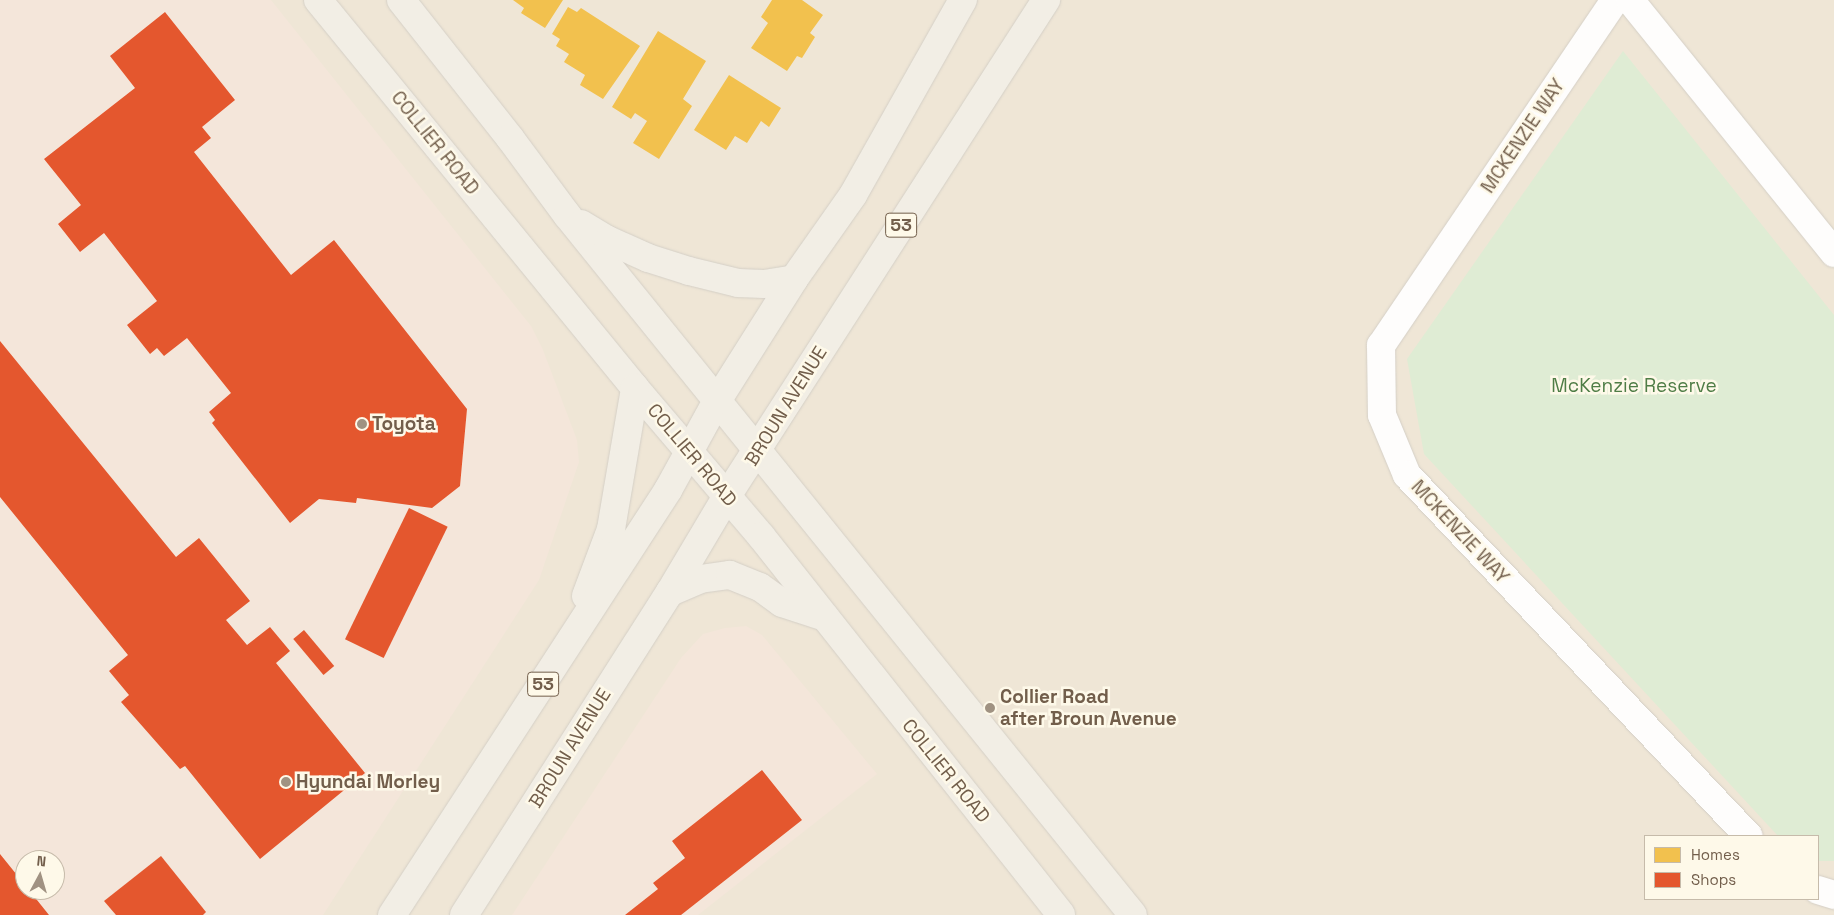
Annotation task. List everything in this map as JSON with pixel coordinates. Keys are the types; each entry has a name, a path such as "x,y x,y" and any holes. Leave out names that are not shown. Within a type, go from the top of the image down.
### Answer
{"main road":[{"name":"COLLIER ROAD","path":"318,0 635,388 727,496 1061,915"},
{"path":"401,0 510,138 567,215 1133,915"},
{"name":"53","path":"392,915 668,490 717,401 794,279 853,195 963,0"},
{"name":"BROUN AVENUE","path":"464,915 670,592 727,496 758,451 1046,0"},
{"path":"567,215 608,240 648,258 689,271 738,283 764,284 794,279"},
{"path":"569,644 611,529 635,388"},
{"path":"670,592 700,579 730,575 760,586 782,603 825,617"}],"street":[{"name":"MCKENZIE WAY","path":"1614,0 1382,345 1382,415 1407,475 1747,835"},
{"path":"1630,0 1834,253"},
{"path":"1819,890 1834,895"}],"shaded area":[{"path":"0,0 1834,0 1834,915 0,915"},
{"path":"0,0 271,0 531,326 543,350 577,440 579,462 539,580 323,915 0,915"},
{"path":"746,626 762,635 877,774 698,915 512,915 681,658 703,634 725,628"}],"green space":[{"name":"McKenzie Reserve","path":"1623,51 1834,315 1834,861 1819,861 1819,835 1777,835 1424,454 1407,359"}],"building: Homes":[{"path":"513,0 563,0 545,28 521,13 524,8"},
{"path":"772,0 802,0 823,15 810,33 815,37 802,58 797,56 787,71 751,48 768,23 761,17"},
{"path":"568,7 577,12 581,8 640,46 603,99 580,85 585,75 564,62 569,54 556,46 560,39 552,34"},
{"path":"658,31 706,61 683,99 692,106 659,159 633,143 647,121 635,113 631,119 612,107"},
{"path":"729,75 781,108 769,127 761,121 747,143 735,136 726,150 694,130"}],"building: Shops":[{"path":"165,12 235,100 202,127 211,138 194,152 291,275 334,240 467,409 460,486 432,508 357,498 356,503 319,499 290,523 212,423 215,420 209,412 231,393 187,338 164,356 157,348 150,354 127,325 157,301 104,233 80,252 58,224 81,205 44,159 135,88 110,56"},
{"path":"0,341 176,557 199,538 250,601 226,620 247,645 270,627 290,651 276,663 365,773 260,859 185,766 180,769 121,702 129,695 109,671 128,655 0,497"},
{"path":"409,508 448,527 384,658 345,639"},
{"path":"304,630 334,666 323,675 293,639"},
{"path":"762,770 802,820 681,915 625,915 658,889 653,883 685,858 672,841"},
{"path":"0,854 15,873 15,900 37,900 49,915 0,915"},
{"path":"161,856 206,912 203,915 116,915 104,901"}],"place":[{"name":"Toyota","path":"362,424"},
{"name":"Collier Road after Broun Avenue","path":"990,708"},
{"name":"Hyundai Morley","path":"286,782"}]}
